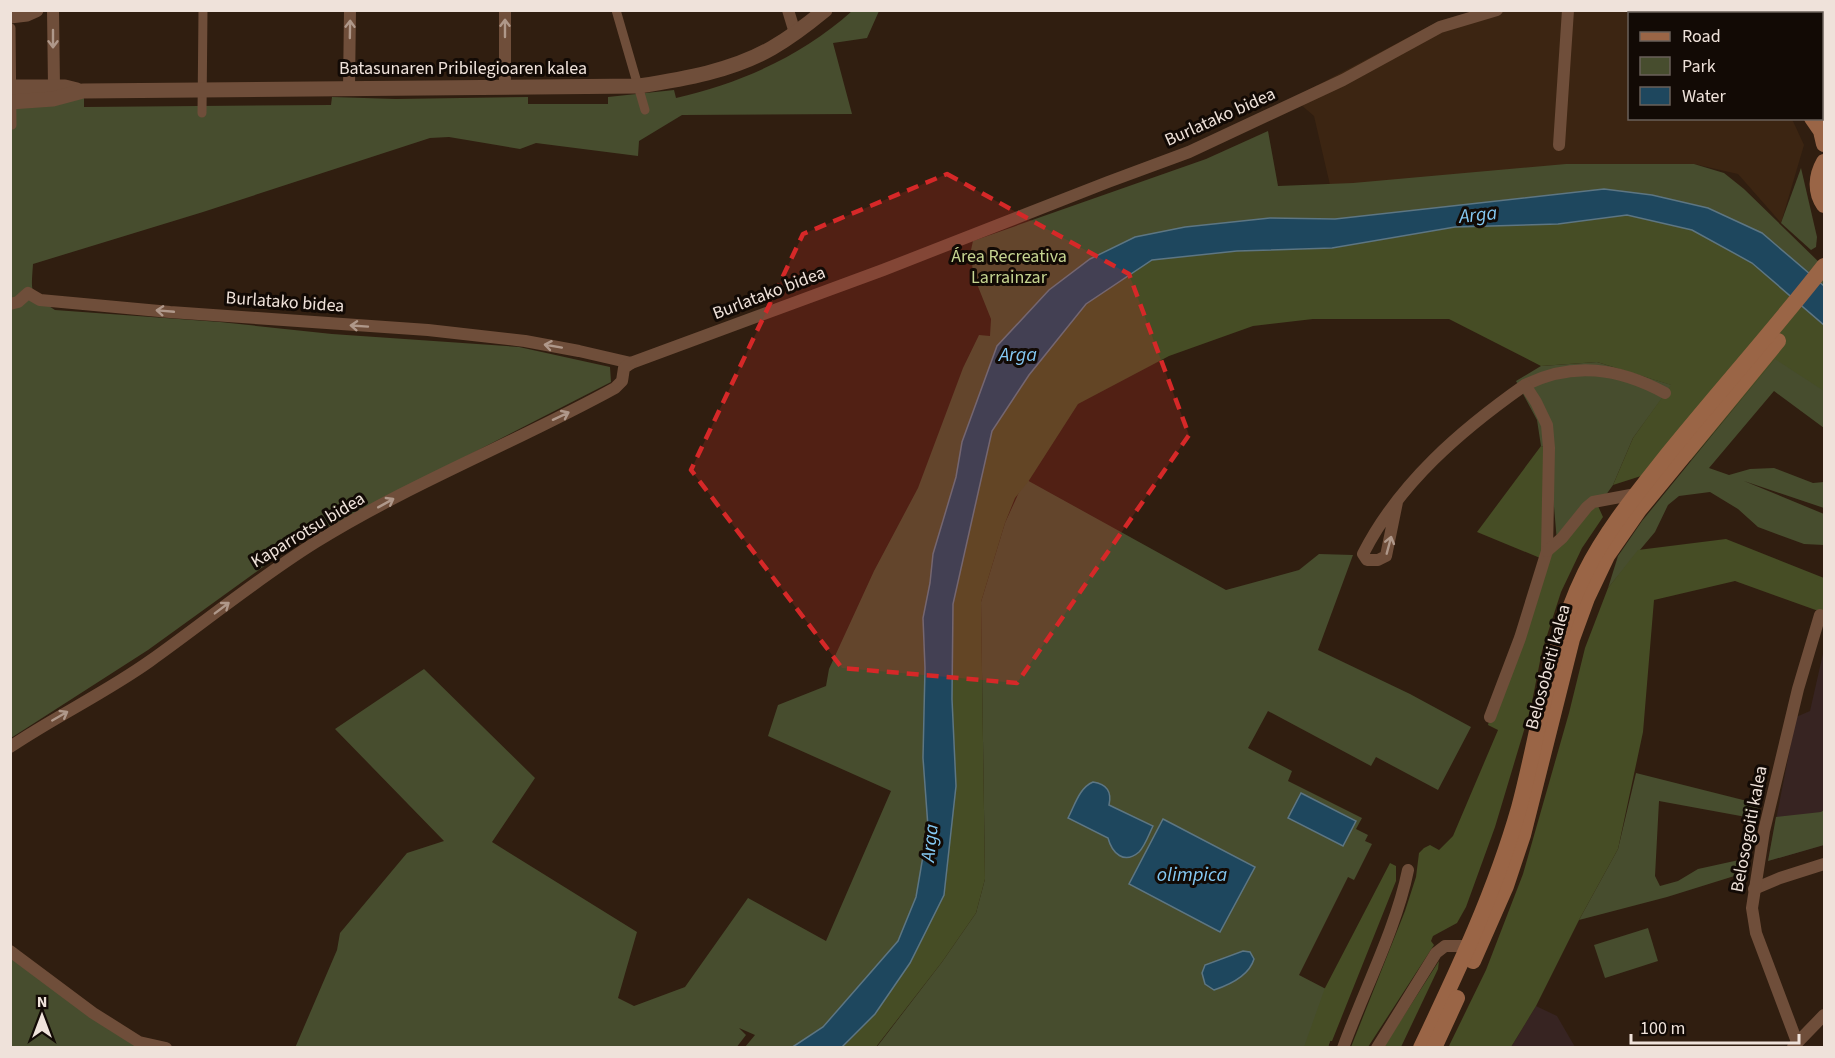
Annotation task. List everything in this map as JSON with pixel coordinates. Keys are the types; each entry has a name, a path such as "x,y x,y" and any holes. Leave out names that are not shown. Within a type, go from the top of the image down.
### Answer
{"main road":[{"path":"1813,120 1821,131 1824,144"},
{"path":"1824,162 1817,186 1824,205"},
{"name":"Belosobeiti kalea","path":"1434,1047 1506,886 1524,835 1572,639 1587,598 1607,556 1824,266"},
{"name":"Belosobeiti kalea","path":"1421,1047 1491,893 1510,837 1560,635 1585,573 1620,515 1636,494 1824,284"}],"street":[{"path":"12,125 13,22 36,10"},
{"path":"53,10 54,87"},
{"path":"202,112 203,10"},
{"path":"349,88 350,10"},
{"path":"505,10 505,88"},
{"path":"616,10 645,110"},
{"path":"788,10 795,33"},
{"name":"Batasunaren Pribilegioaren kalea","path":"11,95 54,87 83,91 639,86 685,79 726,68 770,49 825,10"},
{"name":"Burlatako bidea","path":"10,304 18,302 28,293 40,300 170,312 428,330 525,341 631,363 884,270 1108,182 1189,153 1343,80 1440,27 1497,10"},
{"path":"1559,145 1568,10"},
{"name":"Batasunaren Pribilegioaren kalea","path":"11,95 53,99 83,91"},
{"name":"Kaparrotsu bidea","path":"10,747 102,693 150,661 262,578 317,541 444,472 615,388 622,381 624,368 631,363"},
{"path":"1397,502 1422,470 1478,419 1525,385 1558,372 1599,370 1636,378 1665,393"},
{"name":"Belosobeiti kalea","path":"1490,717 1520,638 1547,551 1549,448 1547,425 1525,385"},
{"name":"Belosobeiti kalea","path":"1547,551 1562,538 1593,502 1636,494"},
{"path":"1547,551 1560,546 1594,508 1611,507 1620,515"},
{"name":"Belosogoiti kalea","path":"1795,1045 1756,933 1752,908 1764,831 1798,689 1820,615"},
{"path":"1754,889 1824,864"},
{"path":"1343,1047 1392,923 1408,870"},
{"path":"1377,1047 1436,953 1445,946 1468,946"},
{"path":"10,951 93,1013 129,1036 139,1042 166,1047"},
{"path":"1795,1045 1824,1015"}],"highlighted area":[{"path":"947,174 1129,274 1189,435 1017,683 842,668 691,470 803,234"}],"shaded area":[{"path":"1475,11 1717,11 1628,12 1628,120 1792,120 1804,145 1781,223 1738,174 1694,164 1330,185 1314,116 1293,98 1439,21"},
{"path":"1824,649 1824,845 1768,861 1796,717 1810,711"},
{"path":"1536,1006 1557,1016 1575,1047 1511,1047"}],"green space":[{"path":"852,11 879,11 867,38 833,43 852,114 682,115 639,141 638,156 536,143 520,149 449,137 430,138 203,212 33,264 32,288 40,300 55,310 220,322 332,334 519,347 610,367 611,382 295,544 148,650 11,738 10,107 84,98 84,107 331,105 332,97 396,99 528,97 528,104 608,104 608,97 674,90 676,98 724,84 770,66 813,41"},
{"name":"Área Recreativa Larrainzar","path":"1268,131 1278,186 1353,183 1566,164 1694,164 1724,173 1744,189 1824,267 1824,286 1762,233 1708,208 1652,195 1604,189 1335,219 1270,218 997,346 962,442 956,477 933,554 923,618 925,668 923,758 928,827 916,897 898,941 823,1027 791,1048 745,1047 755,1035 739,1028 746,1035 736,1048 295,1048 337,950 340,933 407,853 444,841 335,729 424,669 535,778 492,842 637,932 618,998 634,1006 685,987 748,898 826,941 891,791 768,736 778,705 826,686 829,669 874,571 918,488 963,368 979,335 990,336 991,319 973,274 971,250 973,241 1206,159"},
{"path":"1801,168 1817,237 1816,247 1811,250 1781,223"},
{"path":"1627,215 1692,230 1752,263 1824,325 1824,391 1775,359 1691,460 1613,485 1633,438 1671,385 1597,362 1541,366 1449,319 1313,319 1253,326 1169,356 1078,404 1028,482 1015,498 981,602 985,879 976,913 942,962 876,1047 842,1048 875,1014 910,963 944,895 956,786 952,699 953,604 992,431 1029,375 1086,304 1152,260 1237,251 1332,248 1455,227 1558,224"},
{"path":"1775,358 1824,387 1824,428 1774,391 1709,468 1729,475 1750,469 1774,468 1813,483 1824,482 1824,508 1744,481 1824,514 1824,545 1804,544 1758,527 1738,509 1710,492 1679,496 1668,505 1655,532 1608,588 1618,556 1642,521"},
{"path":"1597,362 1672,385 1633,438 1613,485 1598,506 1557,542 1549,448 1541,446 1537,420 1516,381 1541,366"},
{"path":"1541,446 1549,448 1547,550 1594,508 1598,506 1603,517 1582,548 1561,592 1542,651 1531,707 1495,827 1466,907 1457,923 1433,936 1431,941 1434,945 1368,1047 1351,1047 1405,911 1416,877 1419,853 1430,845 1439,850 1453,836 1498,730 1488,725 1490,717 1545,560 1477,532"},
{"path":"1025,479 1226,590 1299,570 1319,554 1353,555 1318,650 1410,694 1471,727 1438,790 1376,757 1371,766 1268,711 1248,748 1292,771 1288,781 1362,818 1356,829 1368,835 1365,841 1372,844 1354,880 1348,877 1299,975 1324,988 1347,996 1328,1047 876,1048 942,962 976,913 985,879 981,602 1005,523"},
{"path":"1726,539 1824,578 1824,613 1735,581 1654,600 1643,732 1618,849 1536,1006 1511,1047 1448,1048 1486,970 1523,874 1585,648 1608,588 1638,550"},
{"path":"1636,773 1759,804 1757,819 1659,801 1655,876 1660,886 1678,881 1698,869 1748,858 1744,873 1667,897 1579,920 1618,849"},
{"path":"1824,810 1824,845 1768,861 1776,817"},
{"path":"1390,863 1396,866 1396,881 1332,1041 1328,1047 1304,1047 1325,988"},
{"path":"1648,928 1658,961 1605,978 1594,945"},
{"path":"10,949 139,1042 136,1047 11,1047"},
{"path":"1439,961 1438,969 1401,1047 1383,1048"}],"water":[{"name":"Arga","path":"1604,189 1652,195 1708,208 1762,233 1824,286 1824,325 1752,263 1692,230 1627,215 1558,224 1455,227 1332,248 1237,251 1152,260 1086,304 1029,375 992,431 953,604 952,699 956,786 944,895 910,963 875,1014 842,1047 791,1048 823,1027 898,941 916,897 928,827 923,758 925,668 923,618 933,554 956,477 962,442 997,346 1049,290 1090,259 1135,237 1185,227 1270,218 1335,219"},
{"path":"1093,782 1107,789 1110,796 1109,805 1153,826 1143,847 1134,856 1119,856 1112,848 1108,838 1068,818 1084,788"},
{"path":"1301,793 1356,821 1343,846 1288,818"},
{"name":"olimpica","path":"1163,819 1255,867 1220,932 1129,884"},
{"path":"1243,951 1250,952 1254,959 1243,975 1214,990 1205,984 1202,973 1205,965"}]}
